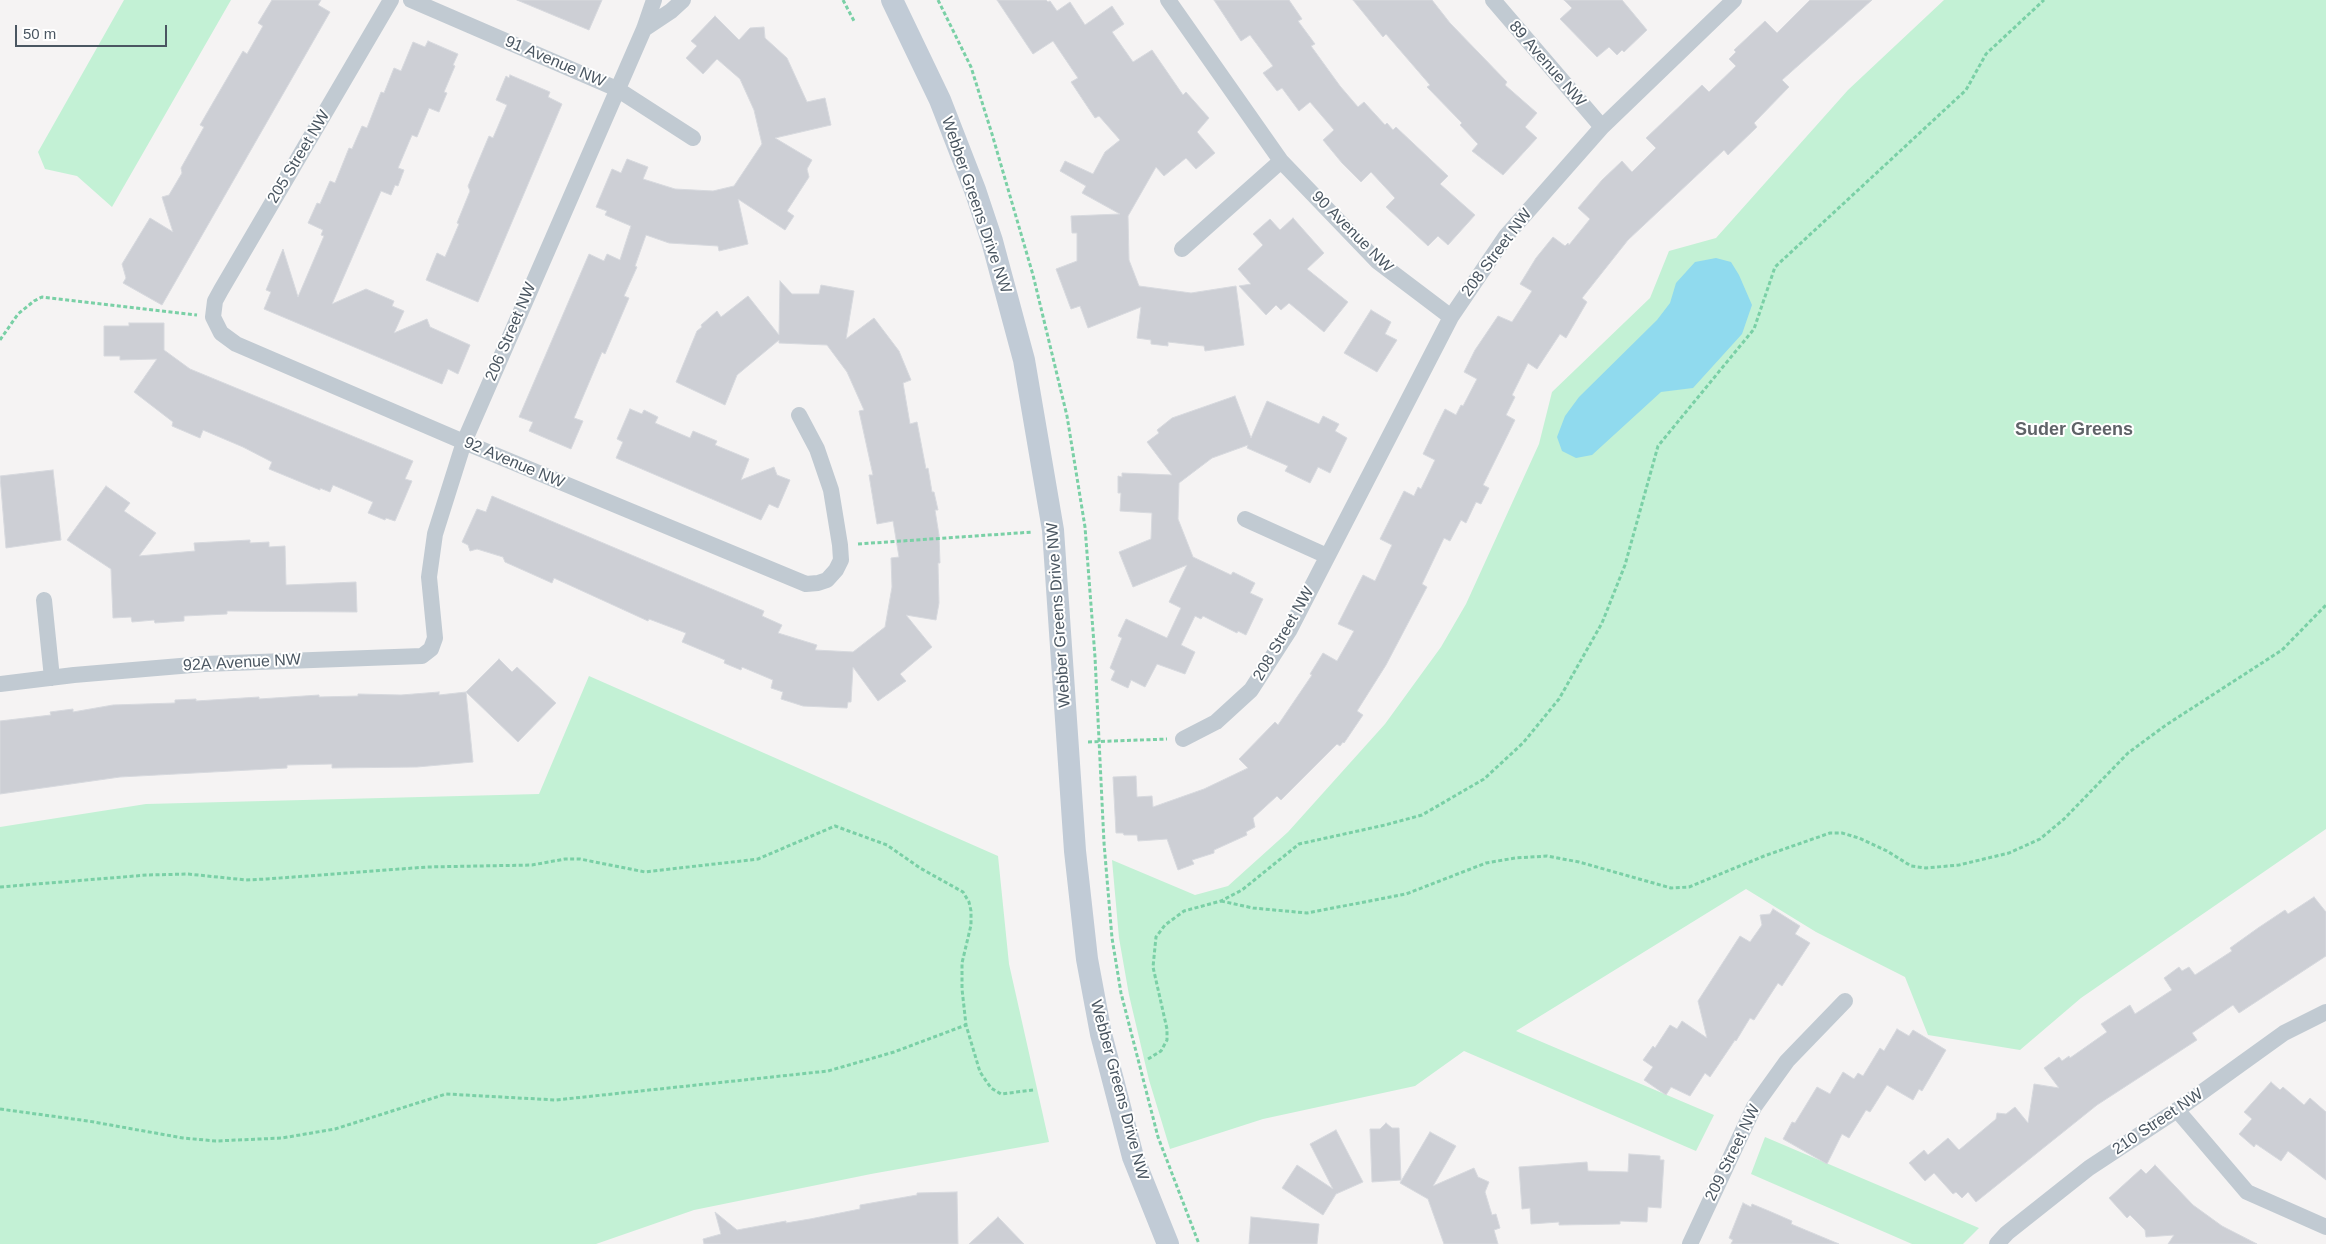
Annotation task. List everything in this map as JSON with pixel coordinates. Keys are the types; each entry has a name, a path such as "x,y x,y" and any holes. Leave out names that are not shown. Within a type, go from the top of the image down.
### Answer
{"main road":[{"name":"Webber Greens Drive NW","path":"892,0 940,100 972,181 992,241 1020,342 1035,418 1053,530 1082,922 1100,1034 1133,1157 1168,1244"}],"street":[{"name":"205 Street NW","path":"213,317 215,301 220,290 392,0"},
{"name":"91 Avenue NW","path":"411,0 617,89 693,138"},
{"name":"206 Street NW","path":"431,649 434,638 429,578 435,534 464,442 644,29 654,0"},
{"path":"644,29 672,11 683,0"},
{"name":"90 Avenue NW","path":"1168,0 1281,161 1377,261 1451,318"},
{"name":"89 Avenue NW","path":"1493,0 1602,127"},
{"name":"208 Street NW","path":"1183,738 1216,722 1251,690 1289,631 1451,318 1506,236 1602,127 1734,0"},
{"path":"1182,249 1281,161"},
{"name":"92 Avenue NW","path":"213,317 221,333 236,344 464,442 806,584 818,584 827,580 836,570 841,560 840,545"},
{"path":"799,415 818,449 831,490 840,545"},
{"path":"1245,519 1327,556"},
{"path":"44,600 52,678"},
{"name":"92A Avenue NW","path":"0,684 204,664 422,656 431,649"},
{"name":"209 Street NW","path":"1690,1244 1754,1107 1787,1061 1845,1001"},
{"name":"210 Street NW","path":"1997,1244 2007,1233 2089,1168 2177,1110 2284,1033 2326,1012"},
{"path":"2177,1110 2247,1192 2326,1227"}],"path":[{"path":"843,0 854,21"},
{"path":"1148,1059 1162,1051 1167,1040 1167,1029 1153,966 1156,937 1165,925 1184,910 1221,901 1242,890 1299,844 1385,826 1422,815 1484,779 1523,743 1559,699 1602,623 1625,566 1658,446 1754,329 1775,267 1966,90 1986,54 2044,0"},
{"path":"0,340 18,314 34,300 42,298 59,298 213,317"},
{"path":"1077,527 1085,527"},
{"path":"840,545 1040,531"},
{"path":"1221,901 1252,908 1307,913 1406,894 1486,863 1514,858 1547,856 1579,862 1671,888 1689,886 1764,856 1830,833 1842,833 1859,838 1887,851 1911,866 1926,868 1959,865 2009,853 2040,839 2064,819 2128,753 2166,725 2282,650 2326,605"},
{"path":"1068,742 1183,738"},
{"path":"0,887 147,875 188,874 246,880 267,879 417,867 532,865 565,859 580,859 645,872 758,859 835,826 887,845 925,871 963,892 969,902 971,925 962,963 966,1024 980,1072 991,1088 1001,1094 1033,1090"},
{"path":"0,1109 88,1121 183,1138 216,1141 282,1138 335,1128 446,1094 556,1100 828,1071 894,1052 966,1024"}],"green space":[{"path":"124,0 231,0 112,207 77,176 45,169 38,152"},
{"path":"1944,0 2326,0 2326,829 2081,998 2020,1050 1928,1035 1905,977 1816,932 1746,889 1516,1031 1714,1115 1696,1151 1464,1051 1415,1086 1263,1119 1170,1149 1149,1080 1129,995 1119,938 1112,860 1195,895 1228,886 1288,832 1385,724 1441,647 1466,604 1539,444 1552,392 1650,298 1669,251 1716,238 1848,90"},
{"path":"589,676 998,856 1009,964 1049,1142 871,1174 694,1210 596,1244 0,1244 0,827 146,804 539,794"},
{"path":"1765,1137 1979,1228 1963,1244 1912,1244 1751,1174"}],"water":[{"path":"1716,258 1731,262 1752,305 1742,334 1693,388 1661,392 1592,455 1576,458 1562,451 1557,437 1565,416 1579,397 1657,320 1670,303 1676,283 1695,262"}],"building":[{"path":"272,0 321,0 318,5 330,12 162,305 123,283 126,278 122,264 150,218 173,232 162,197 169,195 182,173 181,168 204,127 200,125 243,51 247,54 263,26 258,23"},
{"path":"517,0 602,0 589,30"},
{"path":"997,0 1046,0 1050,1 1057,11 1070,2 1085,25 1112,6 1124,24 1112,32 1133,62 1152,50 1183,95 1186,92 1209,118 1197,132 1215,153 1196,169 1186,158 1164,176 1156,167 1128,216 1129,260 1139,286 1191,293 1236,286 1244,345 1205,351 1204,346 1168,342 1168,346 1151,344 1151,340 1137,338 1141,307 1088,328 1080,306 1071,309 1056,269 1077,261 1077,233 1072,233 1071,216 1120,214 1082,193 1086,186 1060,171 1065,161 1093,174 1105,152 1120,140 1099,116 1095,118 1071,82 1078,78 1053,41 1033,54"},
{"path":"1214,0 1289,0 1302,19 1298,21 1315,44 1311,46 1358,107 1364,102 1385,125 1387,123 1393,130 1396,127 1448,176 1440,184 1475,215 1448,245 1438,236 1428,246 1386,207 1395,198 1371,172 1361,182 1342,163 1323,140 1334,130 1310,102 1299,111 1282,88 1277,91 1263,73 1273,66 1250,35 1241,41"},
{"path":"1353,0 1432,0 1450,23 1507,82 1505,85 1537,113 1525,127 1537,138 1503,175 1472,151 1478,144 1460,125 1462,123 1427,87 1430,85 1386,34 1383,37"},
{"path":"1564,0 1622,0 1647,30 1624,52 1622,50 1617,55 1609,47 1597,57 1560,19 1572,8"},
{"path":"1810,0 1872,0 1782,80 1789,87 1754,123 1757,127 1728,155 1724,150 1628,240 1582,298 1587,302 1566,338 1560,334 1537,369 1528,363 1512,395 1515,397 1506,415 1515,420 1483,485 1489,488 1481,504 1476,502 1466,523 1461,520 1450,541 1444,538 1422,584 1427,587 1386,665 1357,711 1363,715 1344,743 1340,746 1337,744 1281,800 1277,796 1253,818 1255,827 1246,832 1247,835 1214,850 1214,853 1192,860 1194,864 1178,870 1167,839 1138,841 1137,835 1116,833 1113,777 1136,776 1137,797 1152,796 1153,807 1204,789 1248,768 1239,759 1275,722 1278,725 1312,675 1310,674 1323,653 1337,661 1354,631 1338,624 1363,575 1375,581 1392,545 1380,539 1404,491 1414,496 1418,487 1421,489 1435,460 1423,454 1445,409 1456,415 1461,405 1463,406 1477,379 1464,372 1475,350 1498,316 1512,322 1532,291 1520,284 1536,258 1553,237 1565,246 1568,243 1569,245 1590,219 1578,208 1602,180 1622,161 1632,172 1656,148 1646,138 1702,85 1709,92 1736,66 1729,59 1736,52 1734,50 1765,21 1777,33"},
{"path":"715,16 739,40 750,28 764,27 765,38 787,58 807,102 825,98 831,125 775,138 812,160 807,169 809,177 787,211 794,216 785,230 738,199 748,244 719,251 718,246 669,243 646,235 635,266 637,267 624,296 629,298 605,354 602,352 574,418 583,421 571,449 529,431 533,422 519,417 589,254 604,261 607,254 620,260 631,226 605,215 607,211 596,207 612,169 621,173 627,159 648,167 643,179 675,189 713,191 734,186 762,144 754,110 740,79 717,59 703,74 686,58 697,46 691,41"},
{"path":"428,41 458,54 444,92 447,93 439,112 429,108 417,137 412,135 398,168 404,170 398,186 395,185 391,195 381,191 332,304 366,289 394,301 392,306 404,311 394,333 427,319 430,327 470,345 458,374 448,369 442,384 264,309 271,292 266,290 283,249 298,297 324,236 321,235 323,230 308,223 317,203 320,204 330,181 335,183 349,148 352,149 362,126 367,128 381,92 384,93 394,68 401,71 413,42 425,47"},
{"path":"510,75 550,92 548,97 562,104 478,302 426,280 437,253 445,257 459,224 457,223 470,191 468,186 489,136 493,138 507,105 496,100 506,76 509,78"},
{"path":"1293,218 1324,253 1307,269 1348,302 1324,332 1289,303 1281,310 1276,305 1266,315 1239,286 1251,284 1238,269 1263,245 1253,234 1270,219 1280,230"},
{"path":"780,281 792,294 819,294 821,285 854,291 846,339 874,318 899,351 911,380 903,383 910,424 917,422 926,469 928,468 932,492 934,492 938,510 935,510 939,535 940,563 938,563 939,603 936,620 906,615 932,647 900,674 906,681 878,701 853,667 851,702 848,702 847,708 803,706 781,699 783,692 771,688 773,680 742,667 741,670 724,663 725,660 682,642 686,633 649,619 648,621 554,578 552,583 505,562 503,557 477,549 470,551 468,545 462,542 477,509 486,512 492,496 764,611 762,616 782,625 778,633 817,645 815,650 853,652 885,627 892,587 891,558 899,557 893,521 877,524 869,475 873,475 859,411 864,410 847,372 827,345 779,343 779,340 737,375 725,405 676,382 697,331 702,327 701,325 717,311 721,317 748,296 779,335"},
{"path":"1371,310 1391,322 1385,334 1397,340 1377,372 1344,353"},
{"path":"129,323 164,323 164,350 190,369 413,461 405,479 412,481 395,521 386,518 385,520 368,513 373,502 333,485 330,492 320,488 320,490 269,469 272,462 243,447 203,430 200,438 172,426 173,422 134,392 157,359 120,360 120,356 104,356 104,326 129,326"},
{"path":"1235,396 1251,438 1267,401 1319,424 1323,416 1339,424 1335,431 1347,438 1330,473 1318,467 1310,483 1285,471 1288,466 1247,448 1248,445 1212,458 1179,483 1178,519 1193,557 1231,575 1233,572 1255,583 1250,593 1263,599 1246,635 1238,631 1237,633 1203,616 1201,619 1195,616 1181,645 1195,652 1185,674 1157,664 1145,687 1131,680 1128,688 1111,680 1115,671 1110,668 1122,638 1118,636 1126,619 1167,638 1181,608 1169,602 1187,565 1133,587 1119,552 1151,539 1152,513 1120,511 1121,493 1118,493 1118,476 1122,477 1122,473 1172,475 1147,442 1159,433 1157,430 1172,418"},
{"path":"630,409 642,414 644,410 658,417 655,423 690,438 693,431 717,441 715,445 749,459 741,480 774,467 777,475 790,480 778,508 769,504 761,520 616,458 623,442 617,439"},
{"path":"53,470 61,540 6,548 0,476"},
{"path":"106,486 130,503 124,511 156,533 139,556 195,551 194,543 250,540 250,543 269,542 269,547 285,546 286,585 356,582 357,612 227,611 227,614 184,616 184,621 155,623 154,620 132,622 131,617 113,618 111,569 67,540"},
{"path":"499,659 512,672 517,667 556,703 518,742 466,692"},
{"path":"439,692 439,695 466,692 473,762 417,767 332,768 332,764 287,765 287,768 120,777 0,794 0,721 51,715 50,712 73,709 73,712 113,705 175,703 175,700 196,699 196,701 259,697 259,699 319,695 319,697 358,696 358,694 401,695"},
{"path":"2314,897 2326,912 2326,956 2239,1013 2233,1005 2192,1033 2197,1040 2097,1105 1976,1202 1968,1192 1962,1198 1956,1192 1953,1194 1934,1173 1925,1181 1909,1163 1924,1150 1928,1155 1948,1138 1959,1150 1996,1119 1997,1113 2006,1114 2015,1107 2028,1123 2034,1084 2059,1088 2044,1068 2059,1057 2062,1061 2069,1056 2070,1058 2107,1032 2101,1024 2130,1005 2135,1014 2172,990 2164,978 2179,967 2182,971 2189,967 2195,975 2232,951 2230,948 2285,910 2288,914"},
{"path":"1773,909 1800,926 1795,934 1810,943 1782,986 1778,983 1754,1020 1750,1018 1710,1077 1705,1073 1690,1096 1671,1087 1666,1095 1644,1080 1653,1067 1643,1060 1653,1046 1655,1048 1670,1025 1677,1029 1682,1021 1707,1038 1698,1001 1740,936 1750,942 1762,925 1760,915 1770,914"},
{"path":"1897,1029 1909,1036 1913,1030 1946,1050 1922,1091 1919,1089 1913,1100 1887,1085 1870,1112 1866,1110 1849,1138 1842,1134 1827,1164 1783,1139 1792,1122 1795,1123 1817,1087 1830,1094 1843,1072 1854,1079 1858,1073 1863,1076 1880,1048 1884,1051"},
{"path":"2271,1082 2280,1090 2283,1087 2304,1105 2310,1098 2326,1112 2326,1180 2288,1151 2281,1161 2256,1144 2254,1147 2239,1134 2252,1119 2244,1112"},
{"path":"1386,1123 1392,1128 1399,1128 1401,1180 1372,1182 1370,1129 1380,1129"},
{"path":"1336,1130 1363,1182 1336,1194 1323,1215 1282,1188 1297,1165 1333,1189 1310,1144"},
{"path":"1430,1132 1456,1146 1433,1186 1474,1168 1478,1177 1489,1182 1485,1192 1492,1215 1496,1214 1500,1228 1494,1230 1498,1244 1444,1244 1428,1199 1400,1183"},
{"path":"1629,1154 1660,1156 1660,1160 1664,1160 1661,1208 1648,1207 1647,1222 1620,1221 1620,1224 1559,1225 1559,1222 1531,1224 1530,1208 1522,1209 1519,1167 1587,1162 1588,1171 1628,1172"},
{"path":"2155,1165 2193,1205 2222,1226 2257,1244 2168,1244 2174,1235 2146,1237 2145,1230 2130,1215 2127,1218 2109,1198 2141,1169 2146,1174"},
{"path":"957,1192 958,1244 704,1244 703,1239 721,1234 715,1212 737,1230 860,1209 860,1205 917,1195 917,1193"},
{"path":"1743,1203 1751,1207 1752,1204 1769,1211 1792,1221 1791,1224 1839,1244 1731,1244 1733,1240 1729,1238"},
{"path":"998,1217 1024,1244 969,1244"},
{"path":"1251,1217 1319,1224 1317,1244 1249,1244"}],"district":[{"name":"Suder Greens","path":"2074,430"}]}
